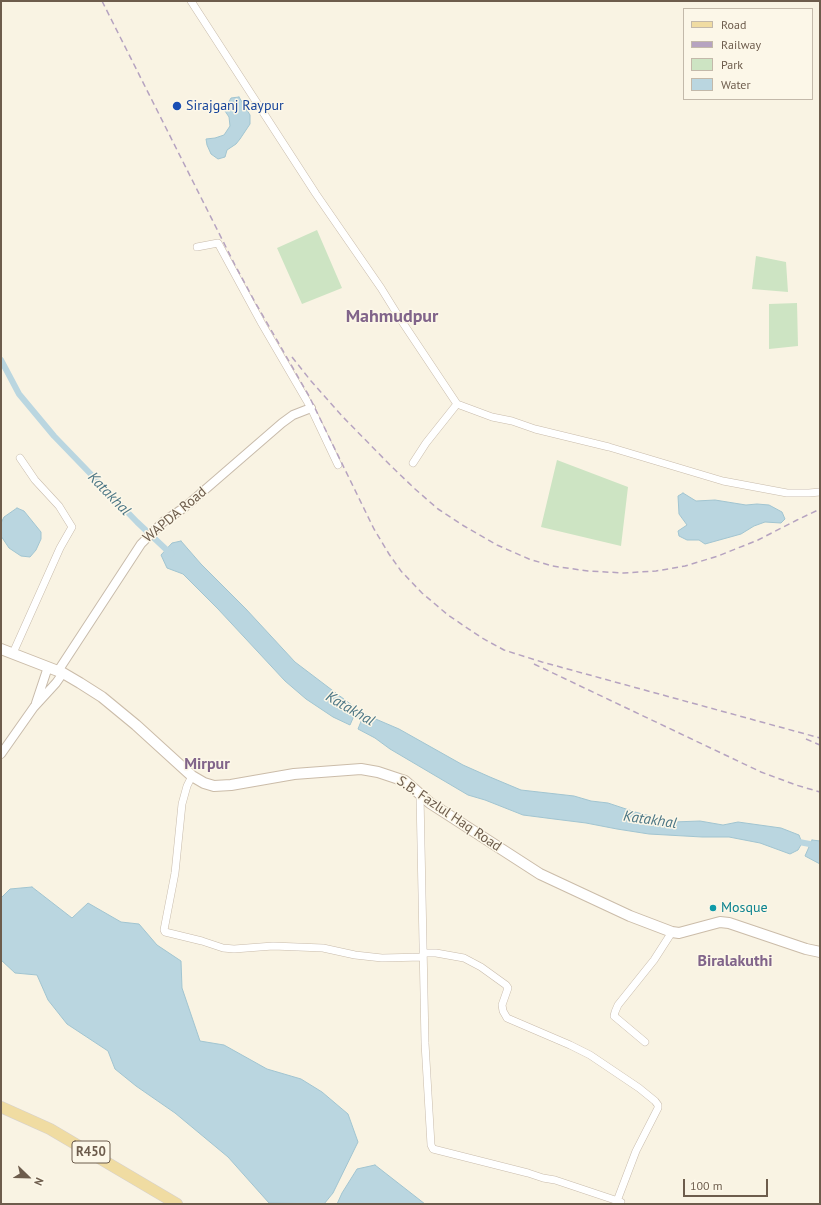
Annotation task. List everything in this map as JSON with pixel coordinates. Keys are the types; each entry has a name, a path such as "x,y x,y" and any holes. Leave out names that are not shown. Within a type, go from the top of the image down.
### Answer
{"main road":[{"name":"S.B. Fazlul Haq Road","path":"1,648 60,672 80,682 136,724 192,776 204,783 214,786 232,786 294,774 361,769 378,772 406,781 420,795 443,811 540,874 630,916 672,932 679,933 720,922 729,923 806,949 820,952"},
{"name":"R450","path":"1,1107 50,1129 177,1204"}],"street":[{"path":"190,1 316,194 381,288 456,404 492,417 609,447 723,481 787,493 820,492"},
{"path":"197,248 218,243 311,408 338,465"},
{"path":"413,463 426,443 456,404"},
{"name":"WAPDA Road","path":"1,754 34,707 56,683 60,672 141,544 162,522 185,507 288,418 311,408"},
{"path":"14,653 60,548 72,527 58,506 34,480 20,458"},
{"name":"WAPDA Road","path":"34,707 48,667"},
{"path":"192,776 187,786 182,804 175,873 164,930 165,932 223,948 234,949 273,946 323,948 355,955 382,958 423,955 436,953 464,958 481,967 508,988 502,1005 503,1012 507,1018 590,1055 639,1088 658,1105 658,1108 636,1151 619,1202 555,1180 433,1149 430,1145 425,1043 423,955 420,795"},
{"path":"645,1042 614,1016 618,1005 654,960 672,932"}],"green space":[{"path":"317,230 342,288 302,304 277,248"},
{"path":"756,256 786,262 788,292 752,289"},
{"path":"797,303 798,346 769,349 769,304"},
{"path":"557,460 628,487 621,546 541,527"}],"water":[{"path":"239,97 250,115 250,124 236,144 227,150 225,157 218,159 211,154 206,139 224,135 230,126 229,117 225,111 227,105 231,98"},
{"path":"683,493 696,501 715,500 746,505 769,505 782,512 785,519 781,523 765,522 754,526 741,534 705,544 699,540 687,540 679,536 678,531 687,525 679,514 678,496"},
{"path":"17,508 24,511 41,532 41,539 36,550 30,557 21,556 9,548 1,536 1,523 4,517"},
{"path":"181,541 201,564 246,609 295,662 357,709 350,725 333,717 306,699 285,681 183,574 167,568 161,555 172,543"},
{"path":"364,714 399,729 463,765 521,790 574,796 591,801 608,803 673,822 700,821 723,825 738,822 781,828 799,835 802,843 798,850 790,854 760,843 729,837 649,834 586,823 523,815 468,795 358,729"},
{"path":"812,840 820,841 820,864 805,856"},
{"path":"32,887 72,918 88,903 121,922 139,924 157,945 181,961 182,988 200,1041 224,1045 267,1069 301,1079 322,1092 348,1114 358,1142 333,1193 324,1204 269,1203 228,1157 175,1113 136,1086 115,1069 108,1051 67,1024 48,1000 37,975 15,973 1,960 1,898 10,889"},
{"path":"375,1165 425,1204 337,1204 357,1169"}],"waterway":[{"name":"Katakhal","path":"1,360 19,394 54,436 137,522 171,554"},
{"name":"Katakhal","path":"349,711 369,721"},
{"name":"Katakhal","path":"794,841 820,846"}],"railway":[{"path":"102,1 235,265 309,396 374,529 401,571 422,593 448,615 482,638 504,650 542,662 820,738"},
{"path":"292,357 343,417 391,466 438,509 497,545 529,559 552,566 588,571 624,573 656,571 685,566 718,556 758,540 820,509"},
{"path":"534,664 761,772 820,792"},
{"path":"806,739 820,745"}],"place":[{"name":"Sirajganj Raypur","path":"177,106"},
{"name":"Mosque","path":"713,908"}],"district":[{"name":"Mahmudpur","path":"392,317"},
{"name":"Mirpur","path":"207,764"},
{"name":"Biralakuthi","path":"735,961"}]}
